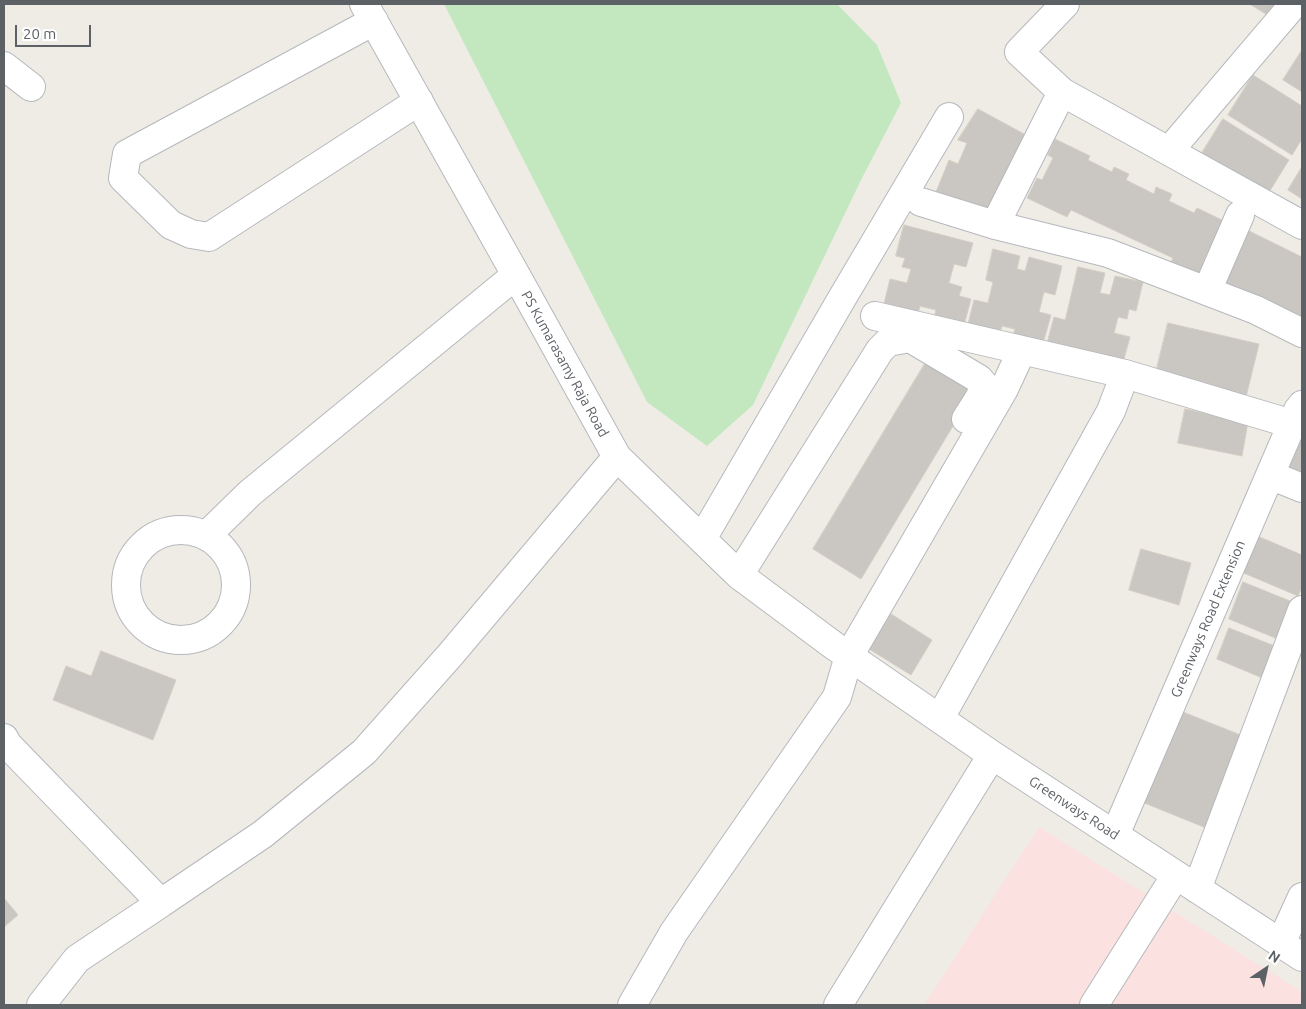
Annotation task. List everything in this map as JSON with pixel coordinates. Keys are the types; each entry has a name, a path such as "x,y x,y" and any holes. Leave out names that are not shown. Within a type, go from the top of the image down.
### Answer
{"street":[{"path":"1065,4 1019,52 1062,92 1302,225"},
{"path":"1169,151 1294,4"},
{"path":"369,12 128,154 123,178 171,225 191,234 209,237 419,101"},
{"name":"PS Kumarasamy Raja Road","path":"369,12 616,457 739,574 841,650"},
{"path":"4,66 31,87"},
{"path":"995,225 1062,92"},
{"path":"702,540 840,300 949,117"},
{"path":"921,202 995,225 1108,253 1256,310 1302,333"},
{"path":"1207,291 1240,215"},
{"path":"206,536 250,492 516,275"},
{"path":"875,316 1297,415"},
{"path":"632,1005 674,932 838,697 841,650 980,397 984,385 979,379 910,338 888,342 880,350 739,574"},
{"path":"841,650 1004,389 1022,350"},
{"path":"940,718 1111,410 1125,374"},
{"name":"Greenways Road Extension","path":"1115,835 1297,415"},
{"path":"41,1005 77,959 262,834 364,752 451,654 616,457"},
{"path":"1270,475 1302,488"},
{"path":"188,530 206,536 221,546 232,562 236,580 235,599 228,616 215,629 199,638 180,641 162,638 146,629 134,615 127,599 125,581 129,563 139,548 146,542 153,537 170,531 188,530"},
{"path":"1094,1005 1186,882 1302,610"},
{"name":"Greenways Road","path":"841,650 992,755 1292,950"},
{"path":"4,738 14,751 161,903"},
{"path":"838,1005 992,755"},
{"path":"1292,950 1302,897"}],"shaded area":[{"path":"1039,827 1302,992 1302,1005 924,1005"}],"green space":[{"path":"444,4 837,4 877,45 901,103 861,180 753,405 707,446 647,402"}],"building":[{"path":"1250,4 1280,4 1271,17"},
{"path":"1302,50 1302,92 1283,80"},
{"path":"1253,75 1302,106 1302,139 1292,155 1228,115"},
{"path":"978,109 1026,135 986,214 936,192 949,160 958,164 967,143 958,140"},
{"path":"1223,119 1289,160 1266,197 1200,156"},
{"path":"1055,139 1090,156 1088,160 1112,172 1114,167 1129,174 1126,180 1154,194 1156,187 1172,194 1169,201 1194,213 1197,208 1226,222 1218,240 1215,238 1203,262 1206,264 1199,280 1169,266 1173,258 1071,210 1067,217 1027,198 1037,178 1042,180 1053,158 1048,155"},
{"path":"1302,167 1302,199 1288,190"},
{"path":"904,225 973,243 966,267 954,264 949,283 962,287 959,296 971,299 963,329 933,322 936,310 920,306 917,317 883,308 890,279 907,283 911,269 902,267 905,258 896,256"},
{"path":"1245,229 1302,257 1302,322 1220,282"},
{"path":"993,249 1020,256 1017,269 1025,271 1029,257 1062,266 1055,295 1044,292 1039,312 1051,315 1042,347 1012,339 1015,329 1002,326 999,336 967,328 974,300 988,303 993,282 986,280"},
{"path":"1078,267 1105,273 1100,293 1110,295 1115,276 1143,282 1136,311 1129,309 1127,319 1118,317 1114,333 1130,337 1122,366 1046,347 1054,317 1065,320"},
{"path":"1168,323 1259,344 1245,401 1154,380"},
{"path":"929,357 977,386 861,579 813,549"},
{"path":"1185,409 1248,422 1242,456 1178,443"},
{"path":"1302,426 1302,482 1282,474"},
{"path":"1255,535 1302,555 1302,587 1298,596 1239,571"},
{"path":"1141,549 1191,563 1179,605 1129,590"},
{"path":"1243,582 1300,605 1285,642 1229,619"},
{"path":"891,614 932,640 911,675 869,649"},
{"path":"1229,628 1285,650 1272,682 1217,659"},
{"path":"101,651 176,680 153,740 53,700 66,666 91,676"},
{"path":"1178,710 1248,738 1211,830 1142,802"},
{"path":"4,898 18,915 4,927"}]}
